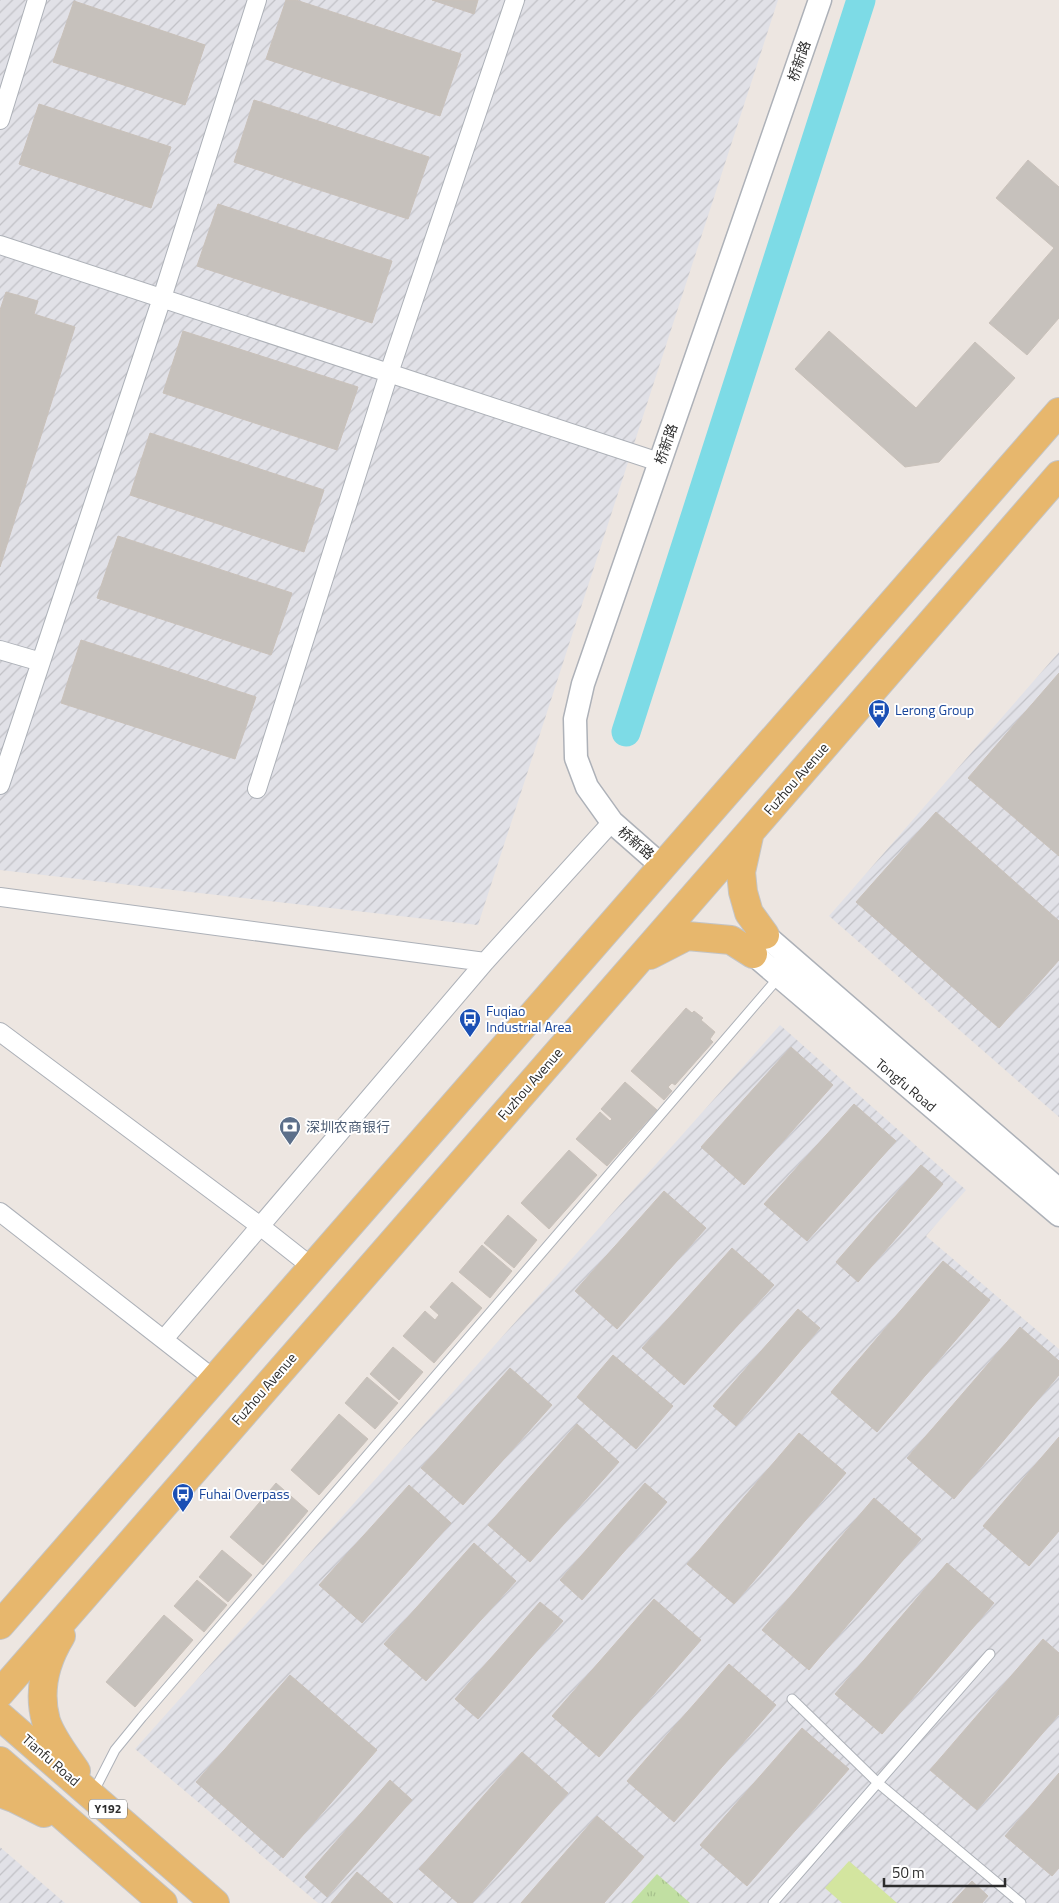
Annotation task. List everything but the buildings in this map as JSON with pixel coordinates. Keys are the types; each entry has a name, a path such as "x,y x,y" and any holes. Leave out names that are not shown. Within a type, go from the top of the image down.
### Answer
{"main road":[{"path":"0,1625 1059,412"},
{"name":"Fuzhou Avenue","path":"0,1693 638,962 1059,475"},
{"path":"638,962 687,936 759,945 743,892 740,872 750,832"},
{"path":"0,1606 56,1561"},
{"path":"86,1593 58,1641 45,1670 42,1698 47,1723 91,1795"},
{"name":"Tianfu Road","path":"0,1716 215,1903"},
{"name":"Y192","path":"0,1761 164,1903"},
{"path":"0,1793 79,1830"}],"street":[{"path":"0,120 37,0"},
{"path":"0,785 162,298 257,0"},
{"path":"257,789 389,373 515,0"},
{"name":"桥新路","path":"662,866 612,822 587,787 576,758 575,719 582,684 820,0"},
{"path":"0,245 660,462"},
{"path":"0,650 41,662"},
{"path":"164,1339 485,962 612,822"},
{"path":"0,897 485,962"},
{"name":"Tongfu Road","path":"759,945 779,977 1059,1215"},
{"name":"Tongfu Road","path":"759,945 1059,1190"},
{"path":"0,1032 312,1267"},
{"path":"0,1212 214,1380"}],"lane":[{"path":"91,1795 115,1750 142,1717 779,977"},
{"path":"773,1903 990,1654"},
{"path":"792,1700 878,1783 1021,1903"}],"shaded area":[{"path":"0,0 778,0 478,925 0,870"},
{"path":"1059,652 1059,1117 829,916"},
{"path":"780,1025 966,1190 926,1236 1059,1349 1059,1903 318,1903 135,1749"},
{"path":"0,1847 65,1903 0,1903"}],"green space":[{"path":"849,1861 897,1903 842,1903 825,1888"},
{"path":"657,1874 690,1903 631,1903"}],"waterway":[{"path":"626,732 861,0"}],"place":[{"name":"Lerong Group","path":"879,729"},
{"name":"Fuqiao Industrial Area","path":"470,1038"},
{"name":"深圳农商银行","path":"290,1146"},
{"name":"Fuhai Overpass","path":"183,1513"}]}
